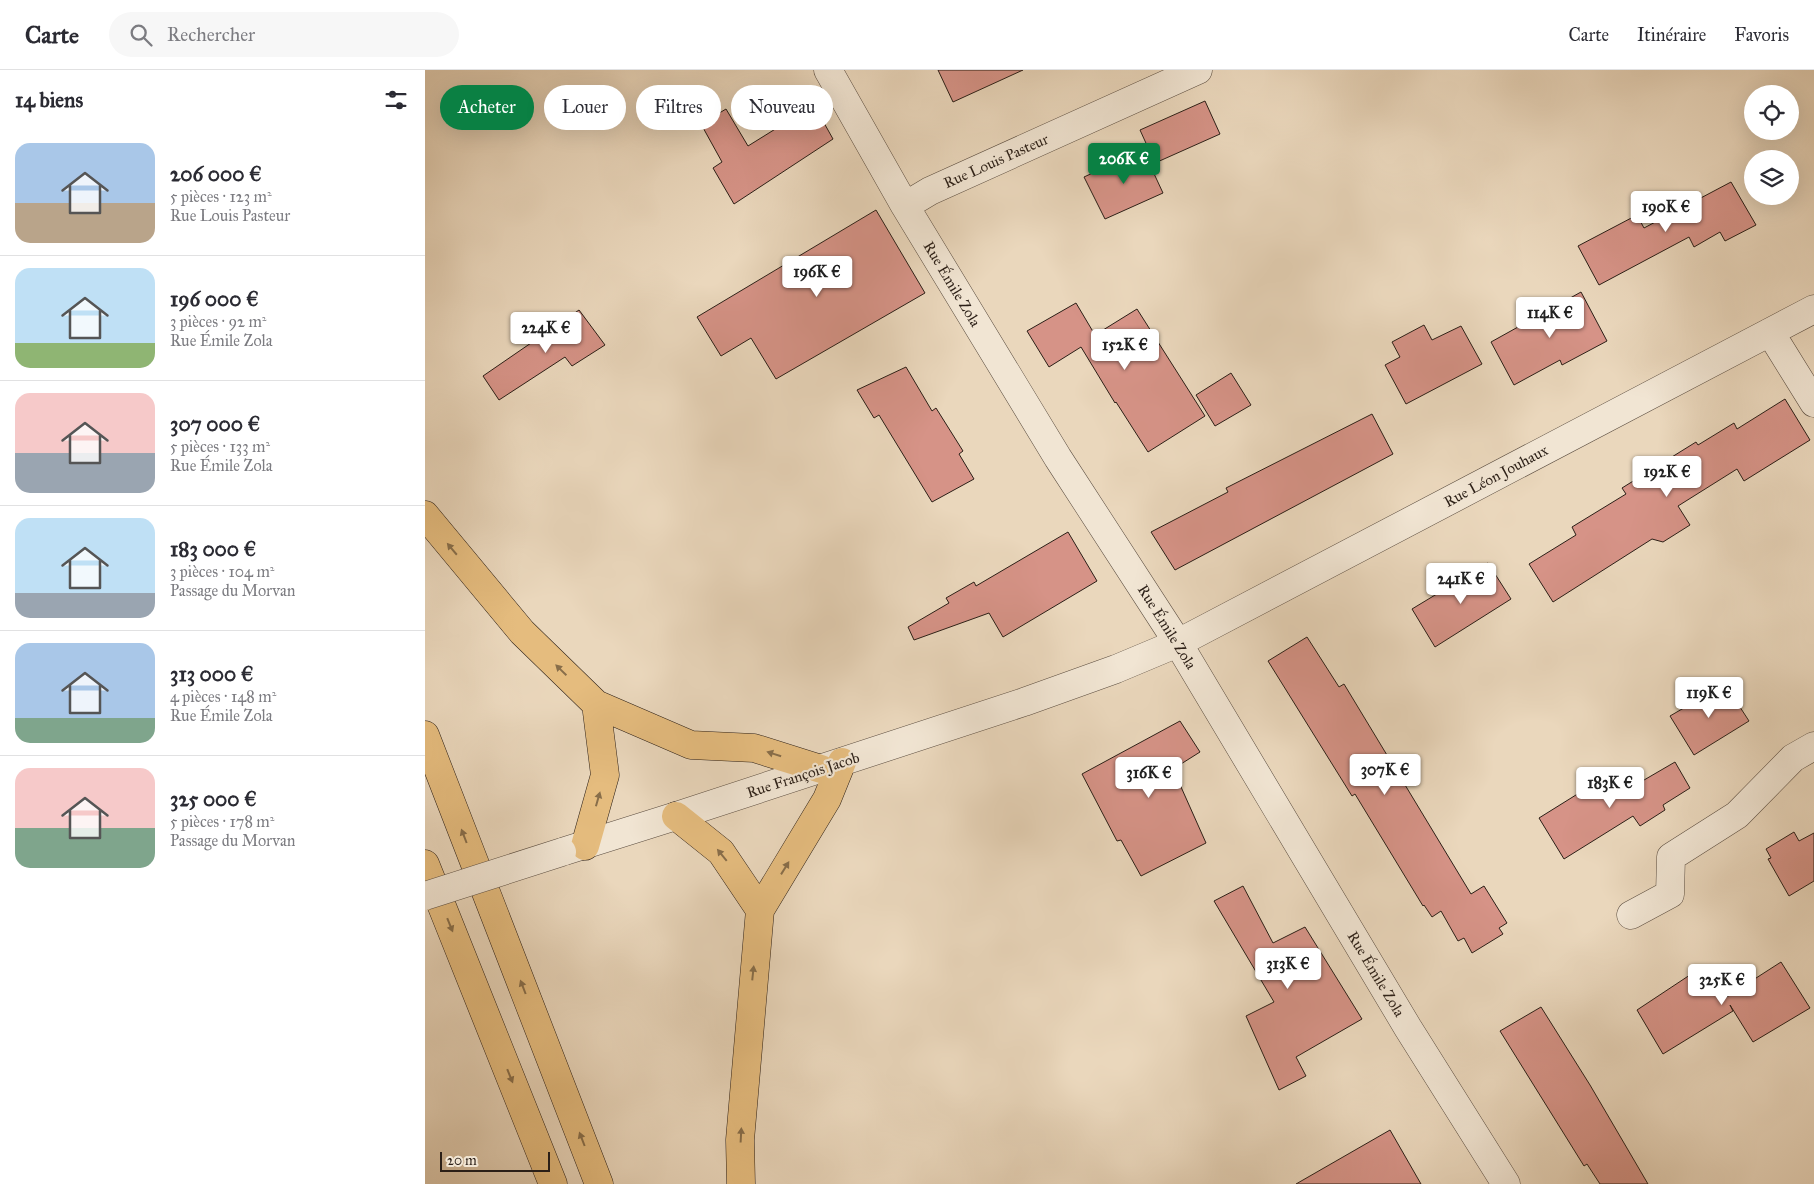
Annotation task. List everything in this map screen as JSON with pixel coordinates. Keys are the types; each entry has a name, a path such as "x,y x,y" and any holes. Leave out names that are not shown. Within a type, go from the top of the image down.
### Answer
{"highway":[{"path":"425,515 522,632 596,704 691,745 755,748 832,766 827,799 759,910 740,1140 741,1184"},
{"path":"573,849 605,775 596,704"},
{"path":"425,735 599,1184"},
{"path":"676,816 721,852 759,910"},
{"path":"425,864 553,1184"}],"street":[{"name":"Rue Émile Zola","path":"828,70 905,206 1058,458 1178,643 1408,1028 1506,1184"},
{"name":"Rue Louis Pasteur","path":"905,206 930,191 1197,70"},
{"name":"Rue Léon Jouhaux","path":"1178,643 1814,309"},
{"path":"1770,332 1814,403"},
{"name":"Rue François Jacob","path":"425,896 832,766 1052,692 1116,669 1178,643"},
{"path":"1631,915 1670,894 1671,857 1737,815 1793,758 1814,746"}],"building":[{"path":"938,70 1023,70 953,102"},
{"path":"1205,101 1220,134 1155,163 1140,130"},
{"path":"726,109 731,117 731,130 738,130 748,146 774,130 828,130 833,139 734,204 713,168 722,162 704,130 721,130 721,112"},
{"path":"1143,150 1163,193 1105,219 1084,177"},
{"path":"1731,182 1756,225 1725,241 1720,232 1694,247 1689,237 1599,285 1578,246 1637,215 1644,228"},
{"path":"876,210 925,293 776,379 751,338 721,356 697,317"},
{"path":"1581,292 1607,341 1562,365 1560,360 1514,385 1491,342"},
{"path":"1076,303 1095,335 1137,309 1205,416 1148,452 1081,347 1049,367 1027,331"},
{"path":"579,310 605,345 572,366 565,357 499,400 483,376"},
{"path":"1424,325 1432,340 1461,326 1482,364 1406,404 1385,365 1400,357 1392,342"},
{"path":"906,367 932,411 936,408 963,451 959,454 974,479 932,502 879,415 874,418 857,390"},
{"path":"1231,373 1251,405 1215,426 1196,395"},
{"path":"1785,399 1810,440 1744,481 1737,469 1678,506 1690,525 1663,542 1652,539 1553,602 1529,564 1576,535 1572,527 1626,494 1622,488 1696,442 1698,445 1734,423 1737,429"},
{"path":"1372,414 1393,454 1175,570 1151,532 1228,492 1226,488"},
{"path":"1068,532 1097,581 1003,637 989,613 914,640 908,627 949,603 946,598 974,582 976,586"},
{"path":"1488,563 1511,599 1435,647 1412,609"},
{"path":"1307,637 1339,687 1344,684 1471,894 1484,886 1507,923 1499,928 1503,934 1472,953 1464,938 1458,941 1441,911 1432,917 1423,906 1355,794 1352,796 1268,661"},
{"path":"1725,684 1749,721 1694,755 1670,716"},
{"path":"1180,721 1200,752 1173,769 1206,843 1141,876 1121,840 1117,841 1082,774"},
{"path":"1675,762 1690,788 1663,805 1665,810 1640,826 1633,816 1564,859 1539,818 1608,775 1620,794"},
{"path":"1794,832 1799,841 1814,833 1814,881 1789,896 1768,859 1771,858 1766,849"},
{"path":"1243,886 1273,943 1305,927 1362,1019 1296,1057 1306,1076 1279,1090 1246,1016 1274,1002 1214,901"},
{"path":"1781,962 1810,1008 1753,1042 1730,1005 1733,1011 1663,1054 1637,1010 1705,965 1725,998"},
{"path":"1541,1007 1590,1085 1648,1184 1600,1184 1587,1164 1584,1166 1500,1031"},
{"path":"1390,1130 1421,1184 1296,1184"}]}
